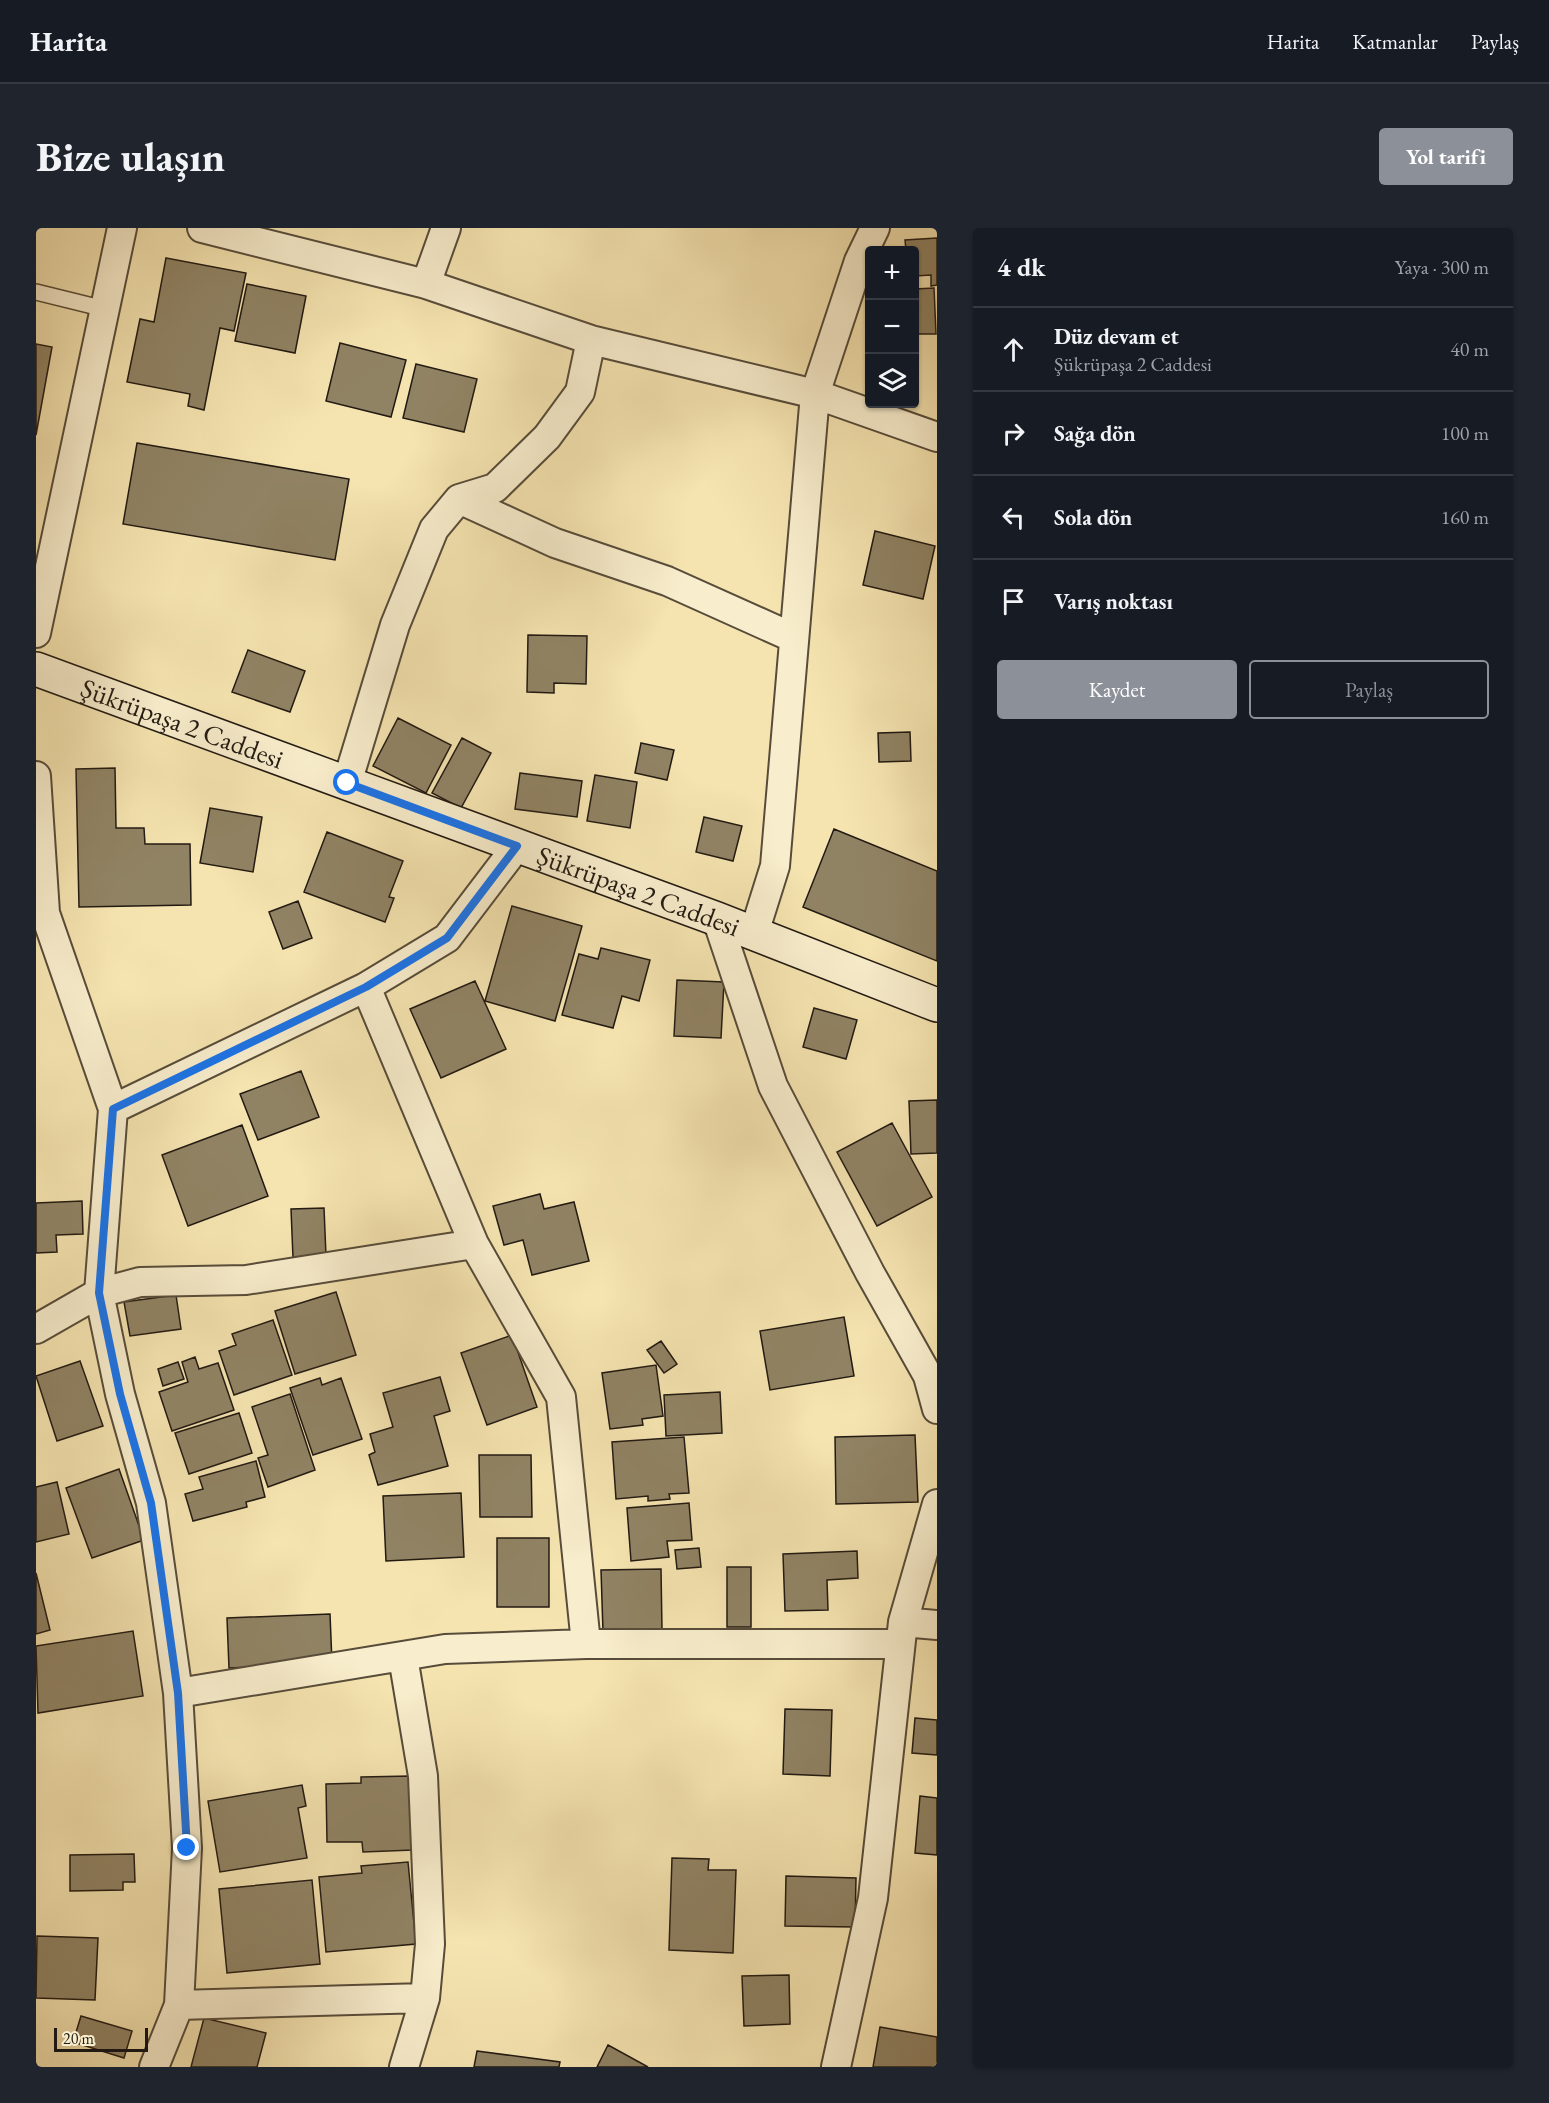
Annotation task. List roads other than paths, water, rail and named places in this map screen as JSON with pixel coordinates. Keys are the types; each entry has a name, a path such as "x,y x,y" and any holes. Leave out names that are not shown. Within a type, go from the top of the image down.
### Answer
{"main road":[{"name":"Şükrüpaşa 2 Caddesi","path":"36,669 717,919 937,1005"}],"street":[{"path":"36,633 122,228"},
{"path":"202,228 426,284 591,340 815,394 937,437"},
{"path":"426,284 446,228"},
{"path":"754,933 775,866 815,394 859,261 875,228"},
{"path":"347,783 395,625 434,529 459,499 495,488 547,437 580,392 591,340"},
{"path":"459,499 555,543 667,581 794,638"},
{"path":"36,776 45,914 113,1109 99,1293 120,1394 151,1503 178,1693 187,1848 179,2004 154,2067"},
{"path":"113,1109 366,987 447,938 517,846"},
{"path":"717,919 774,1086 870,1274 928,1376 937,1409"},
{"path":"366,987 474,1244 561,1397 586,1644"},
{"path":"36,1329 99,1293 140,1282 246,1280 474,1244"},
{"path":"836,2067 873,1898 902,1633 937,1504"},
{"path":"178,1693 445,1649 902,1633 937,1625"},
{"path":"403,1657 423,1776 430,1944 425,1998 404,2067"},
{"path":"179,2004 425,1998"}],"lane":[{"path":"36,292 105,309"}]}
